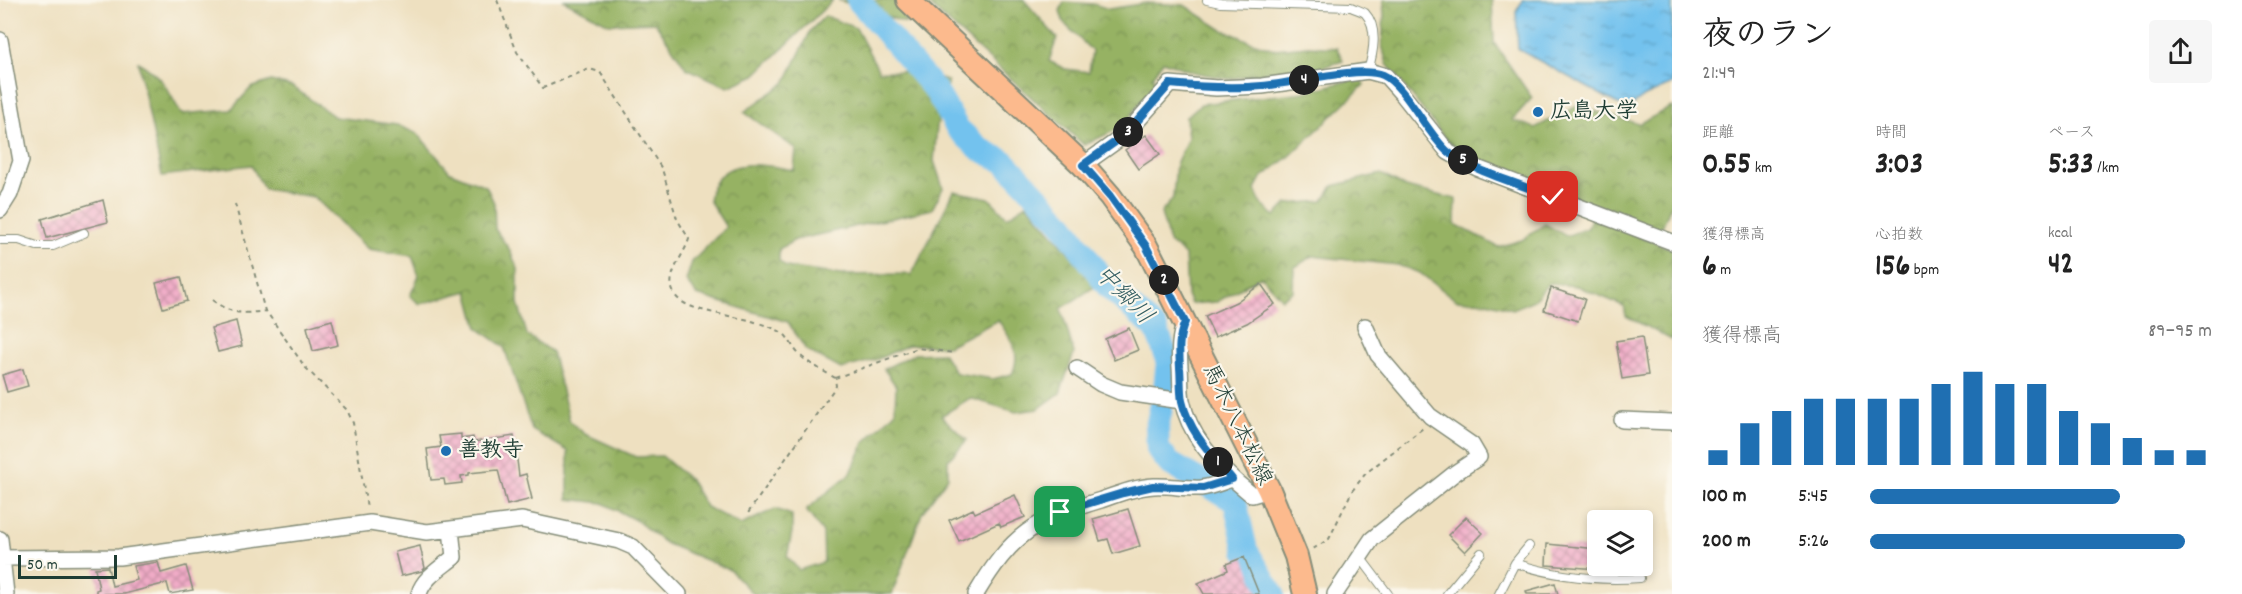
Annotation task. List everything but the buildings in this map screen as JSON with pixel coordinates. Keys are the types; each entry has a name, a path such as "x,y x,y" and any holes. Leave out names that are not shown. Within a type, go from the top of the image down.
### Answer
{"main road":[{"name":"馬木八本松線","path":"908,0 1083,165 1110,196 1146,246 1269,490 1296,556 1305,594"}],"street":[{"path":"0,40 21,161 10,194 0,210"},
{"path":"1083,165 1125,135 1170,84 1216,88 1262,86 1368,71 1386,76 1448,152 1477,168 1672,242"},
{"path":"1170,399 1180,333 1185,322"},
{"path":"1335,594 1372,539 1455,473 1479,457 1472,445 1430,416 1378,355 1365,326"},
{"path":"1077,368 1101,384 1120,392 1170,399 1191,426 1226,481 1252,495 1269,490"},
{"path":"1622,420 1672,422"},
{"path":"976,594 994,563 1015,541 1034,526 1060,512 1153,486 1203,488 1226,481"},
{"path":"2,558 119,557 370,523 427,532 522,520 619,541 633,547 679,594"},
{"path":"419,594 428,579 454,557 451,530"},
{"path":"0,539 6,594"}],"lane":[{"path":"1207,0 1220,3 1329,3 1351,7 1364,13 1371,25 1374,39 1368,71"},
{"path":"0,240 19,240 37,246 52,246 84,233"},
{"path":"1499,594 1515,563 1529,546"},
{"path":"1447,594 1481,553"},
{"path":"1360,557 1388,594"},
{"path":"1515,563 1540,571 1607,580 1641,578"}],"path":[{"path":"496,0 518,52 543,88 589,69 600,72 662,169 677,219 689,239 686,251 675,265 672,282 674,294 694,309 713,311 754,322 785,335 800,356 835,378"},
{"path":"235,204 266,311 305,366 347,410 353,423 370,523"},
{"path":"212,300 228,311 243,314 266,311"},
{"path":"835,378 918,348 954,353"},
{"path":"746,516 836,386 835,378"},
{"path":"1296,556 1329,539 1352,491 1366,473 1424,427 1430,416"}],"green space":[{"path":"563,0 833,0 755,75 728,87 686,68 655,22 609,24"},
{"path":"838,0 898,0 906,23"},
{"path":"924,0 1024,0 1057,38 1049,61 1065,69 1089,72 1092,51 1064,23 1060,11 1064,2 1093,4 1109,9 1146,3 1184,5 1221,29 1252,42 1274,49 1309,46 1337,48 1343,61 1319,68 1268,72 1229,79 1193,72 1163,61 1152,77 1156,81 1122,127 1084,145"},
{"path":"1383,0 1492,0 1494,43 1532,98 1512,120 1535,128 1577,106 1639,124 1672,107 1672,204 1661,229 1584,204 1474,159 1448,142 1387,64 1382,46"},
{"path":"825,16 856,28 879,71 928,72 948,82 937,126 934,161 943,188 932,209 795,240 779,249 779,261 786,267 841,275 912,274 954,191 989,198 1007,217 1027,204 1097,285 1061,309 1074,353 1060,393 1038,409 1016,412 970,398 941,416 967,440 948,460 948,477 922,513 892,594 753,594 730,570 665,543 637,521 603,503 568,499 568,451 532,430 504,347 478,328 468,291 420,304 410,296 419,276 412,256 368,249 314,197 264,189 251,165 162,176 138,62 154,73 164,84 181,114 231,110 251,88 271,81 293,87 335,117 397,125 418,134 450,172 486,186 494,203 495,229 509,249 518,269 518,303 527,335 552,352 570,422 585,434 636,457 662,456 690,480 706,507 741,525 775,509 792,515 792,532 787,557 799,570 824,562 823,533 806,510 851,473 864,443 895,412 896,386 884,369 914,354 943,353 956,373 993,379 1012,374 1016,359 1014,346 998,320 948,346 908,345 878,359 841,369 806,350 788,322 697,295 686,281 692,262 726,227 709,200 715,182 722,174 731,169 751,165 794,170 796,149 744,112 785,83 811,30"},
{"path":"1359,78 1364,85 1289,157 1261,178 1255,189 1261,204 1275,216 1287,204 1323,201 1333,186 1381,174 1405,187 1456,199 1455,224 1498,247 1522,240 1545,224 1566,236 1588,228 1591,218 1672,249 1672,340 1626,316 1624,306 1577,286 1549,283 1534,300 1513,309 1487,302 1456,300 1420,273 1398,265 1312,256 1294,268 1293,291 1282,299 1261,276 1217,302 1191,304 1187,295 1185,255 1169,242 1161,213 1173,198 1176,164 1188,138 1186,117 1201,104 1304,92"}],"water":[{"path":"1523,0 1672,0 1672,84 1645,96 1627,109 1518,49 1516,12"}],"waterway":[{"name":"中郷川","path":"858,0 936,91 958,129 980,149 1005,162 1062,223 1109,288 1156,329 1168,360 1157,427 1158,449 1169,463 1235,501 1246,550 1273,594"}],"place":[{"name":"広島大学","path":"1538,112"},
{"name":"善教寺","path":"446,451"}],"route":[{"path":"1060,512 1153,486 1203,488 1232,479 1191,426 1182,401 1179,345 1180,333 1185,322 1146,246 1110,196 1083,165 1125,135 1170,84 1216,88 1262,86 1368,71 1386,76 1448,152 1477,168 1553,197"}]}
